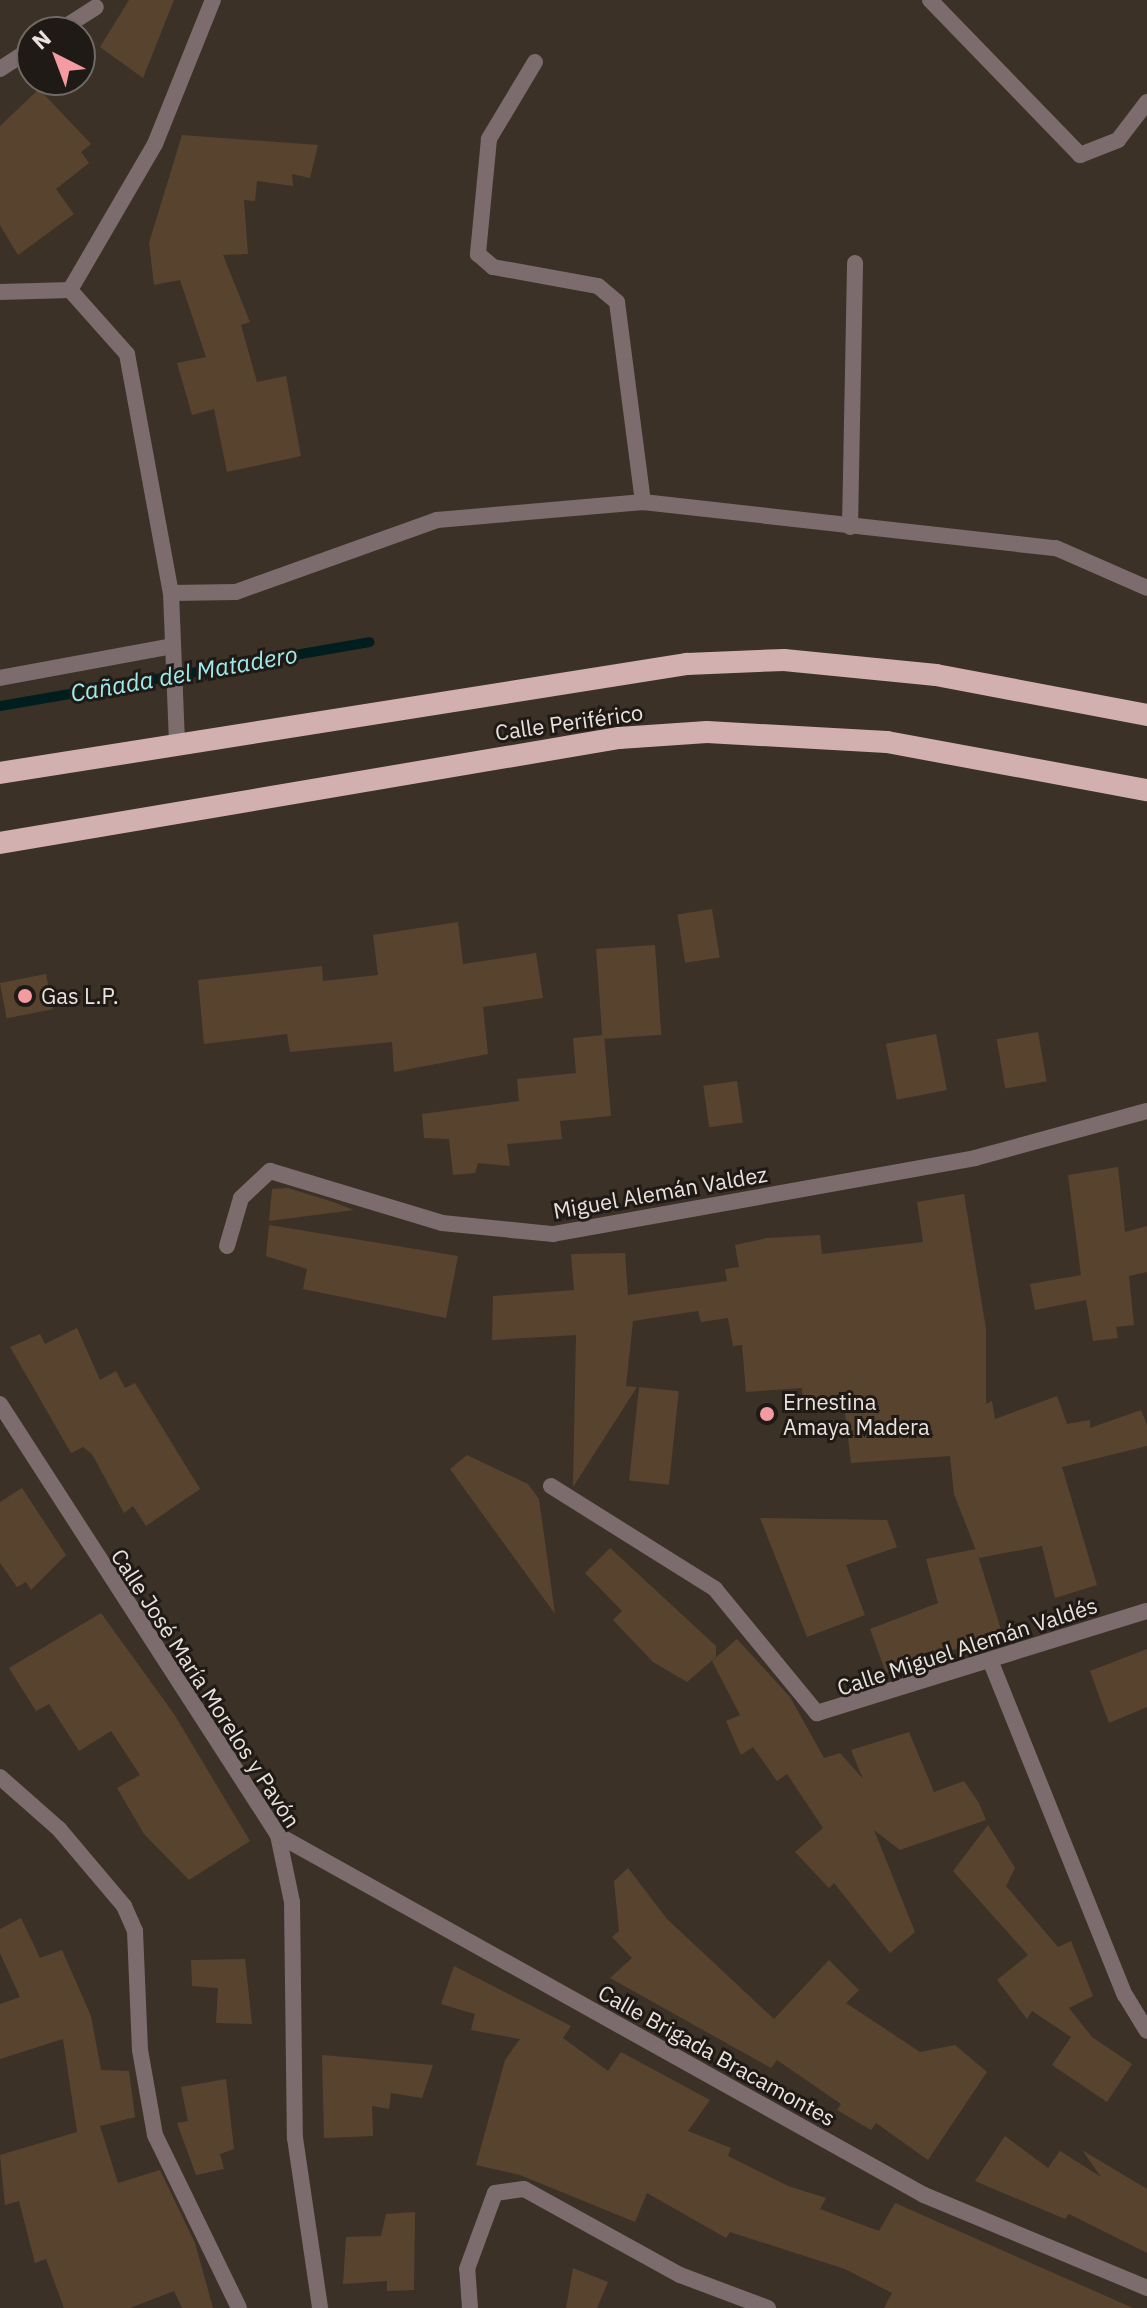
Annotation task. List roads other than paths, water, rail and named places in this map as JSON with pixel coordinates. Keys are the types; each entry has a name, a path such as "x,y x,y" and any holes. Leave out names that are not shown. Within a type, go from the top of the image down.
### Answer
{"highway":[{"name":"Calle Periférico","path":"0,773 627,672 784,660 936,675 1147,715"},
{"name":"Calle Periférico","path":"0,843 619,738 707,732 887,742 1147,790"}],"street":[{"path":"70,290 155,144 213,0"},
{"path":"930,0 1080,155 1118,140 1147,102"},
{"path":"82,16 96,7"},
{"path":"535,62 489,139 478,254 493,267 598,286 617,302 643,502"},
{"path":"850,527 855,263"},
{"path":"0,292 70,290 127,354 171,593 177,743"},
{"path":"171,593 236,592 437,520 643,502 1056,548 1147,588"},
{"path":"0,678 172,654"},
{"name":"Miguel Alemán Valdez","path":"227,1246 241,1198 270,1171 442,1223 553,1234 975,1158 1147,1111"},
{"name":"Calle José María Morelos y Pavón","path":"0,1404 278,1835 292,1902 295,2138 320,2308"},
{"name":"Calle Miguel Alemán Valdés","path":"551,1486 715,1589 817,1713 1147,1611"},
{"path":"990,1660 1125,1995 1147,2031"},
{"path":"0,1777 59,1829 124,1906 135,1931 140,2050 155,2135 239,2308"},
{"name":"Calle Brigada Bracamontes","path":"278,1835 924,2195 1147,2288"},
{"path":"470,2308 467,2269 495,2193 524,2189 680,2275 768,2308"}],"waterway":[{"name":"Cañada del Matadero","path":"0,706 369,642"}],"place":[{"name":"Gas L.P.","path":"25,996"},
{"name":"Ernestina Amaya Madera","path":"767,1414"}]}
